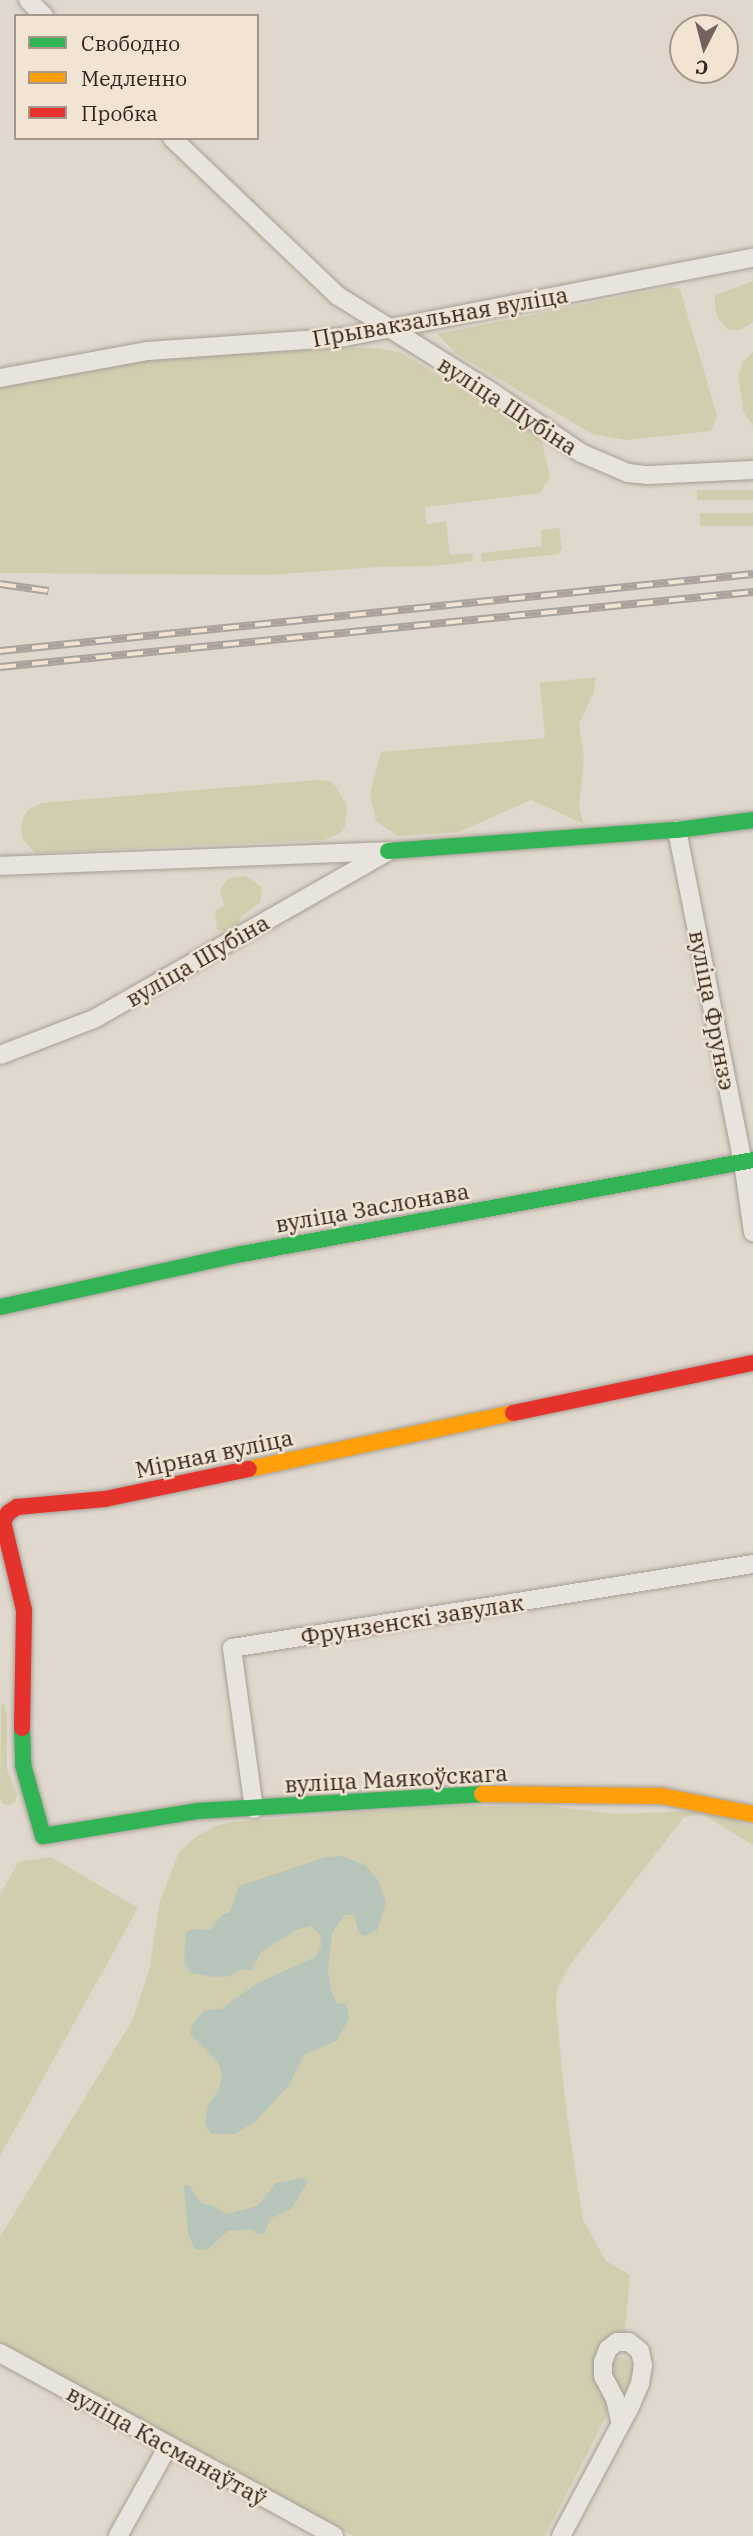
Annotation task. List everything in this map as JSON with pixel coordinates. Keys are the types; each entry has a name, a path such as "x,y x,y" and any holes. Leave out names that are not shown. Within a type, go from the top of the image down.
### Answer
{"street":[{"path":"28,0 42,14"},
{"name":"вуліца Шубіна","path":"174,140 332,291 386,328 493,393 581,453 612,467 648,475 753,470"},
{"name":"Прывакзальная вуліца","path":"0,378 147,351 345,337 753,258"},
{"name":"вуліца Шубіна","path":"0,866 388,851 677,830 753,820"},
{"name":"вуліца Фрунзэ","path":"677,830 748,1161 753,1232"},
{"name":"вуліца Шубіна","path":"0,1055 94,1019 388,851"},
{"name":"вуліца Заслонава","path":"0,1307 242,1254 748,1161"},
{"name":"Мірная вуліца","path":"43,1836 23,1765 21,1701 24,1610 3,1522 8,1513 31,1505 105,1499 753,1363"},
{"name":"Фрунзенскі завулак","path":"254,1809 232,1648 753,1564"},
{"name":"вуліца Маякоўскага","path":"43,1836 197,1811 457,1794 662,1796 753,1814"},
{"name":"вуліца Касманаўтаў","path":"0,2353 334,2536"},
{"path":"561,2536 621,2424"},
{"path":"118,2536 168,2446"}],"shaded area":[{"path":"753,281 753,322 741,330 728,330 719,320 715,295"},
{"path":"669,287 680,289 717,416 711,431 626,440 592,434 457,354 437,334"},
{"path":"378,348 401,353 530,430 542,441 550,477 540,493 425,507 427,524 446,521 450,555 472,553 473,561 434,566 268,575 0,573 0,388 151,358"},
{"path":"753,352 753,426 743,411 738,376 743,362"},
{"path":"697,490 753,490 753,500 697,500"},
{"path":"700,513 753,513 753,526 700,526"},
{"path":"559,528 562,548 559,554 482,562 481,553 542,546 541,530"},
{"path":"596,677 594,692 579,724 584,758 579,807 584,824 531,800 459,832 398,836 376,821 370,794 381,752 545,738 540,683"},
{"path":"329,781 336,786 347,806 345,826 339,834 324,840 35,853 24,841 21,832 23,818 29,809 42,803"},
{"path":"245,876 262,887 260,903 242,915 231,932 217,930 215,911 224,906 220,889 229,878"},
{"path":"1,1704 5,1705 7,1715 7,1769 17,1795 15,1802 9,1805 2,1803 0,1798"},
{"path":"450,1806 549,1806 617,1814 692,1811 726,1817 753,1827 753,1845 702,1814 684,1817 570,1965 557,1989 556,2006 566,2109 583,2220 606,2261 630,2275 625,2333 611,2335 601,2343 596,2355 596,2369 609,2411 545,2536 353,2536 0,2342 0,2237 133,2019 149,1970 160,1901 179,1852 196,1837 216,1826 232,1822"},
{"path":"342,1856 365,1865 378,1880 386,1902 377,1930 365,1936 359,1933 354,1915 345,1915 332,1933 328,1971 331,1990 337,2004 346,2003 349,2019 336,2041 305,2054 289,2085 256,2121 235,2134 211,2134 205,2123 208,2105 219,2090 222,2076 218,2062 190,2034 193,2024 205,2010 222,2009 256,1984 315,1957 321,1947 320,1935 312,1926 298,1929 261,1952 251,1971 243,1969 229,1976 213,1977 191,1973 184,1962 186,1932 192,1929 210,1930 222,1915 230,1912 239,1886 326,1857"},
{"path":"51,1857 138,1908 0,2156 0,1895 18,1862"},
{"path":"303,2178 308,2182 290,2210 271,2218 264,2233 257,2234 250,2229 228,2231 207,2250 195,2249 188,2233 184,2185 189,2185 201,2203 217,2207 226,2214 257,2206 276,2183"},
{"path":"620,2357 627,2358 634,2370 626,2390 619,2390 611,2373 612,2362"}],"railway":[{"path":"0,651 753,574"},
{"path":"0,584 48,591"},
{"path":"0,667 753,592"}],"traffic: fast":[{"path":"388,851 677,830 753,820"},
{"path":"0,1307 242,1254 753,1160"},
{"path":"22,1728 23,1765 43,1836 197,1811 482,1794"}],"traffic: slow":[{"path":"249,1469 513,1413"},
{"path":"482,1794 662,1796 753,1814"}],"traffic: jam":[{"path":"513,1413 753,1363"},
{"path":"22,1728 24,1610 3,1522 8,1513 17,1507 105,1499 249,1469"}]}
